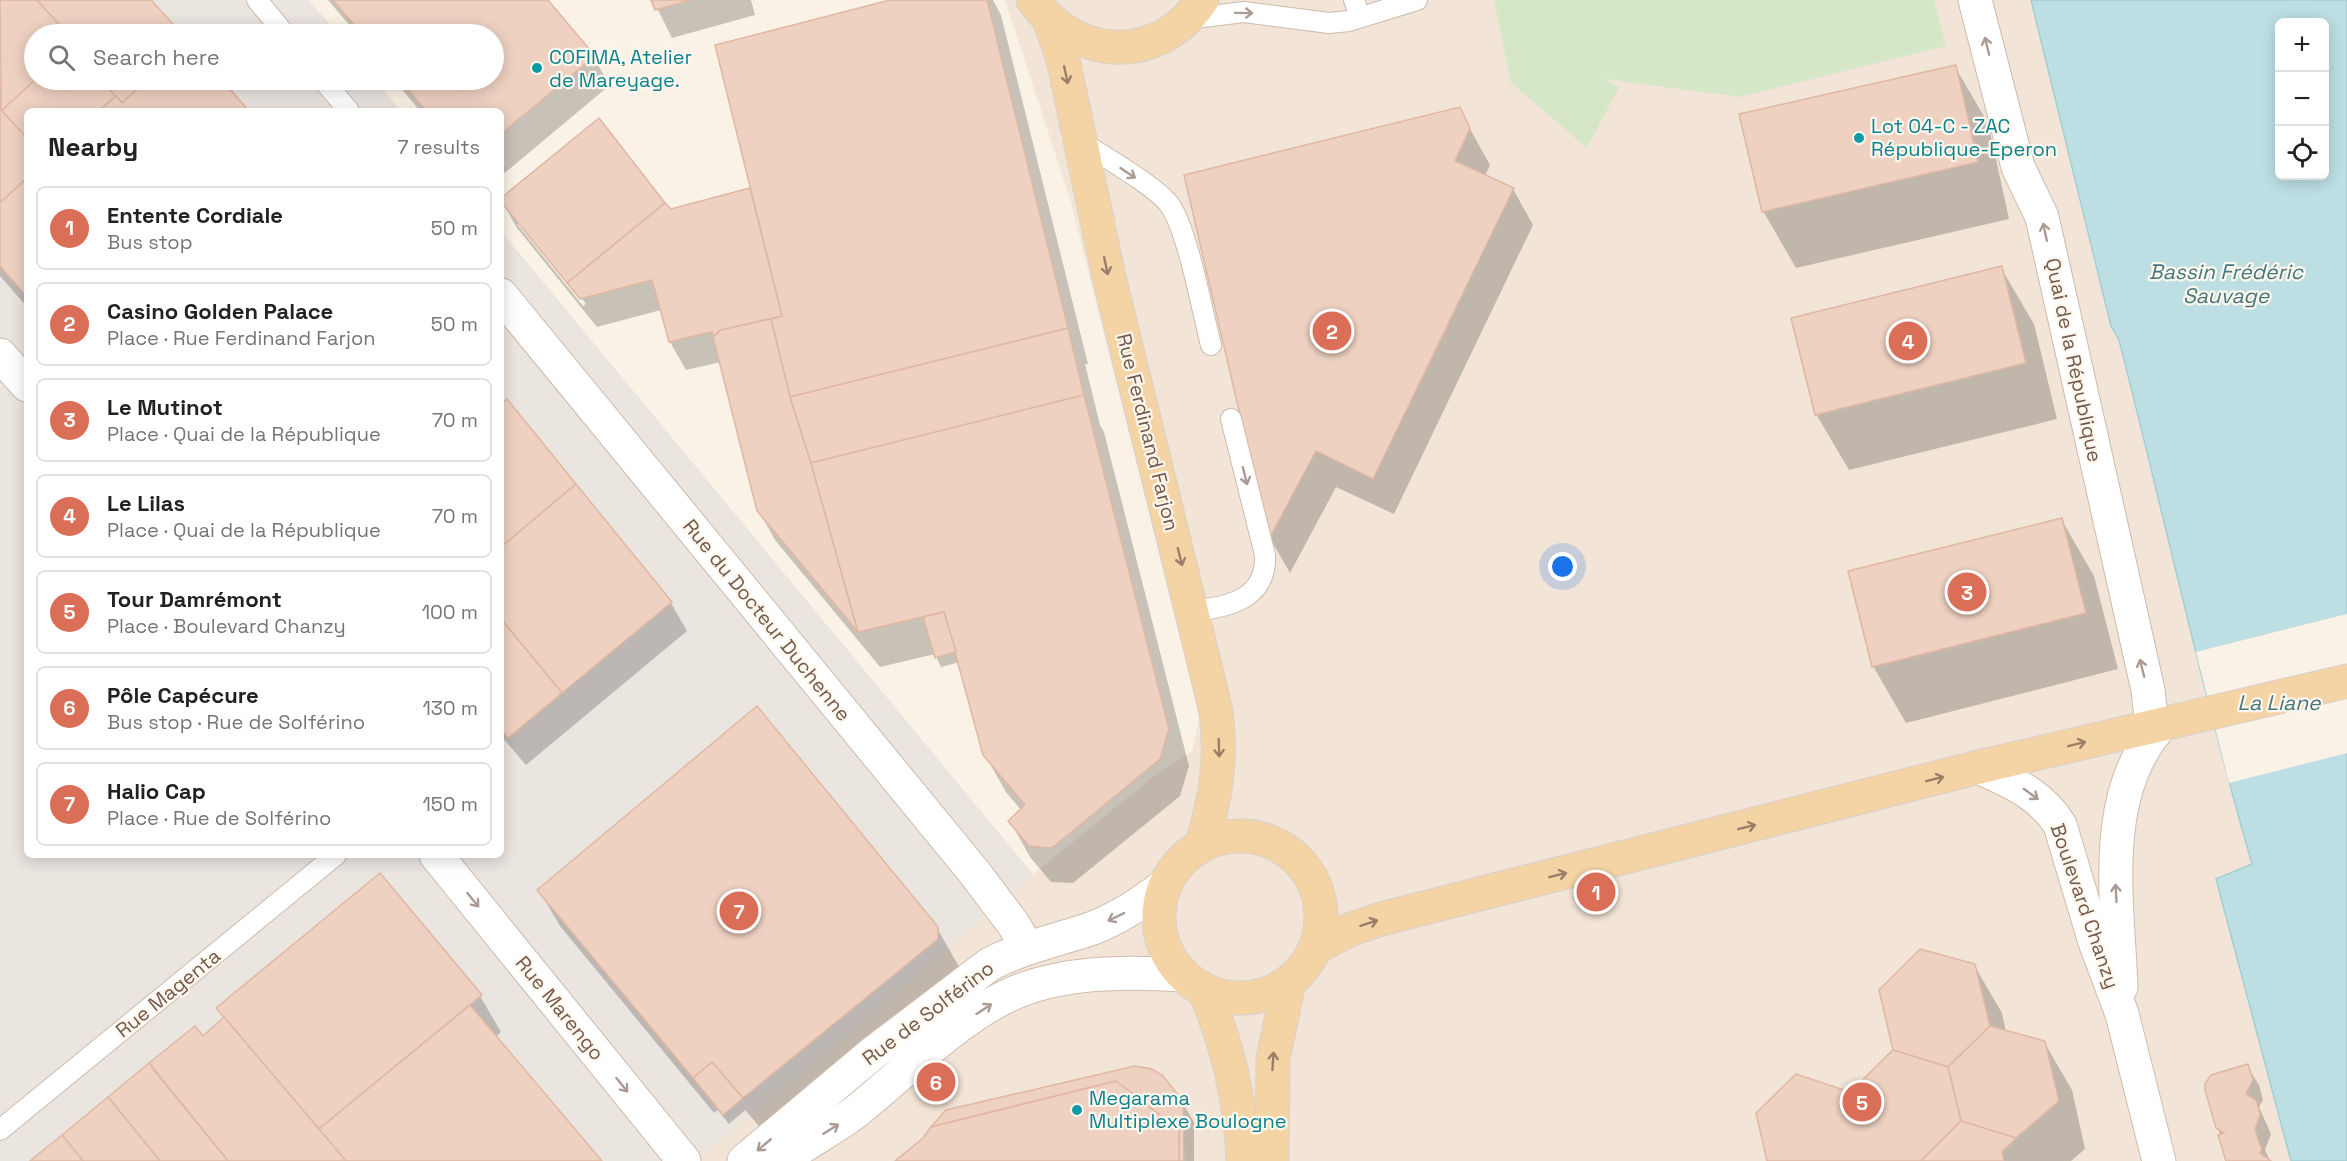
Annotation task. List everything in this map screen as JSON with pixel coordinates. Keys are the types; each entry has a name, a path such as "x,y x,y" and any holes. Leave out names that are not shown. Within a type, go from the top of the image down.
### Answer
{"main road":[{"path":"1041,10 1066,33 1085,42 1117,47 1139,45 1159,38 1194,10"},
{"name":"Rue Ferdinand Farjon","path":"1041,10 1063,59 1109,276 1216,711 1220,753 1216,790 1201,846"},
{"path":"1316,947 1349,930 1381,919 1979,768 2347,681"},
{"path":"1194,982 1228,998 1254,997 1289,982 1304,966 1316,947 1321,923 1319,898 1310,875 1294,856 1273,843 1249,837 1224,838 1201,846 1180,862 1165,885 1160,909 1160,933 1169,956 1194,982 1230,1062 1239,1110 1243,1161"},
{"path":"1272,1161 1274,1050 1289,982"}],"street":[{"name":"Quai de la République","path":"1975,0 2018,167 2042,217 2148,690 2158,724"},
{"name":"Rue du Docteur Duchenne","path":"504,299 974,872 1014,925 1027,948"},
{"path":"0,355 24,383"},
{"name":"Boulevard Chanzy","path":"2122,1014 2116,885 2119,830 2123,803 2134,770 2158,724"},
{"name":"Boulevard Chanzy","path":"1979,768 2032,794 2054,815 2060,825 2095,942 2122,1014 2159,1161"},
{"name":"Rue Marengo","path":"438,858 684,1161"},
{"name":"Rue de Solférino","path":"744,1161 949,993 990,964 1027,948 1096,927 1132,909 1165,885"},
{"name":"Rue de Solférino","path":"782,1161 856,1111 962,1024 1003,998 1045,983 1106,974 1194,982"}],"lane":[{"path":"257,0 277,24"},
{"path":"1194,10 1244,12 1320,23 1357,9 1417,0"},
{"path":"331,90 346,108"},
{"path":"1079,140 1156,192 1168,204 1182,234 1212,345"},
{"path":"1193,611 1225,608 1254,591 1264,575 1265,555 1231,419"},
{"name":"Rue Magenta","path":"0,1130 332,858"}],"shaded area":[{"path":"0,0 309,0 329,24 24,24 24,90 383,90 398,108 24,108 24,858 504,858 504,235 1033,874 855,1029 695,1161 0,1161"},
{"path":"1005,0 2031,0 2111,326 2119,340 2169,535 2210,713 2252,864 2217,879 2291,1161 695,1161 855,1029 1033,874 1163,769 1192,752 1199,720 1193,689 1070,199"}],"green space":[{"path":"1494,0 1934,0 1946,46 1740,97 1604,79 1619,87 1587,148 1511,83"}],"water":[{"name":"Bassin Frédéric Sauvage","path":"2031,0 2347,0 2347,1161 2291,1161 2216,879 2252,864 2200,668 2119,340 2111,326"}],"pier":[{"path":"2347,614 2347,753 2229,783 2196,652"}],"building":[{"path":"0,0 37,0 59,24 24,24 24,90 1,111"},
{"path":"37,0 151,0 173,24 59,24"},
{"name":"COFIMA, Atelier de Mareyage.","path":"333,0 548,0 595,56 504,132 504,108 423,108 408,90 504,90 504,24 353,24"},
{"path":"651,0 692,0 655,10"},
{"path":"890,0 987,0 1068,328 790,397 771,319 782,316 715,45"},
{"name":"Lot 04-C - ZAC République-Eperon","path":"1956,65 1978,162 1762,212 1739,114"},
{"path":"24,90 110,90 116,96 102,108 24,108 24,135 1,111"},
{"path":"110,90 136,90 122,103"},
{"path":"136,90 231,90 246,108 102,108 116,96 122,103"},
{"path":"1460,107 1470,128 1455,161 1514,188 1373,479 1316,451 1269,539 1184,175"},
{"path":"0,109 24,135 24,181 0,203"},
{"path":"599,118 665,203 567,283 504,206 504,196"},
{"path":"24,181 24,294 0,266 0,203"},
{"path":"750,188 782,316 721,330 713,337 712,332 669,342 652,280 580,299 567,283 665,203 671,209"},
{"path":"2002,266 2026,363 1815,415 1791,318"},
{"path":"771,319 790,397 811,463 858,632 757,511 713,337 721,330"},
{"path":"1068,328 1084,395 811,463 790,397"},
{"path":"1084,395 1169,729 1160,759 1052,848 1029,846 1008,821 1025,805 983,755 944,612 858,632 811,463"},
{"path":"507,399 576,484 504,544 504,402"},
{"path":"576,484 672,602 562,693 504,623 504,544"},
{"path":"2062,518 2086,613 1872,667 1848,571"},
{"path":"944,612 956,652 935,658 923,617"},
{"path":"504,623 562,693 508,738 504,733"},
{"path":"757,706 938,927 938,939 743,1098 712,1062 693,1078 537,890"},
{"path":"380,873 482,995 319,1129 216,1008"},
{"path":"1920,949 1975,964 1990,1026 1948,1067 1893,1050 1879,990"},
{"path":"470,1005 602,1161 346,1161 319,1129"},
{"path":"224,1017 346,1161 228,1161 149,1063 195,1026 203,1036"},
{"path":"1990,1026 2045,1041 2059,1101 2016,1138 1961,1121 1948,1067"},
{"path":"1893,1050 1948,1067 1961,1121 1921,1161 1767,1161 1756,1113 1796,1074 1850,1092"},
{"path":"712,1062 743,1098 723,1115 693,1078"},
{"path":"149,1063 228,1161 160,1161 108,1097"},
{"path":"2248,1064 2253,1080 2246,1094 2256,1100 2260,1114 2255,1130 2262,1150 2260,1153 2271,1161 2226,1161 2218,1135 2224,1133 2216,1128 2205,1090 2205,1084 2211,1075"},
{"path":"1135,1066 1152,1069 1163,1076 1183,1101 1184,1161 1179,1161 1179,1130 1116,1081 931,1127 946,1110"},
{"name":"Megarama Multiplexe Boulogne","path":"1116,1081 1179,1130 1179,1161 895,1161 923,1138 931,1127"},
{"path":"108,1097 160,1161 83,1161 62,1135"},
{"path":"1961,1121 2016,1138 2002,1152 2004,1161 1921,1161"},
{"path":"62,1135 83,1161 30,1161"}],"place":[{"name":"COFIMA, Atelier de Mareyage.","path":"537,68"},
{"name":"Lot 04-C - ZAC République-Eperon","path":"1859,138"},
{"name":"Casino Golden Palace","path":"1332,331"},
{"name":"Le Lilas","path":"1908,341"},
{"name":"Le Mutinot","path":"1967,592"},
{"name":"Entente Cordiale","path":"1596,892"},
{"name":"Halio Cap","path":"739,911"},
{"name":"Pôle Capécure","path":"936,1082"},
{"name":"Tour Damrémont","path":"1862,1102"},
{"name":"Megarama Multiplexe Boulogne","path":"1077,1110"}],"water label":[{"name":"La Liane","path":"2279,703"}]}
